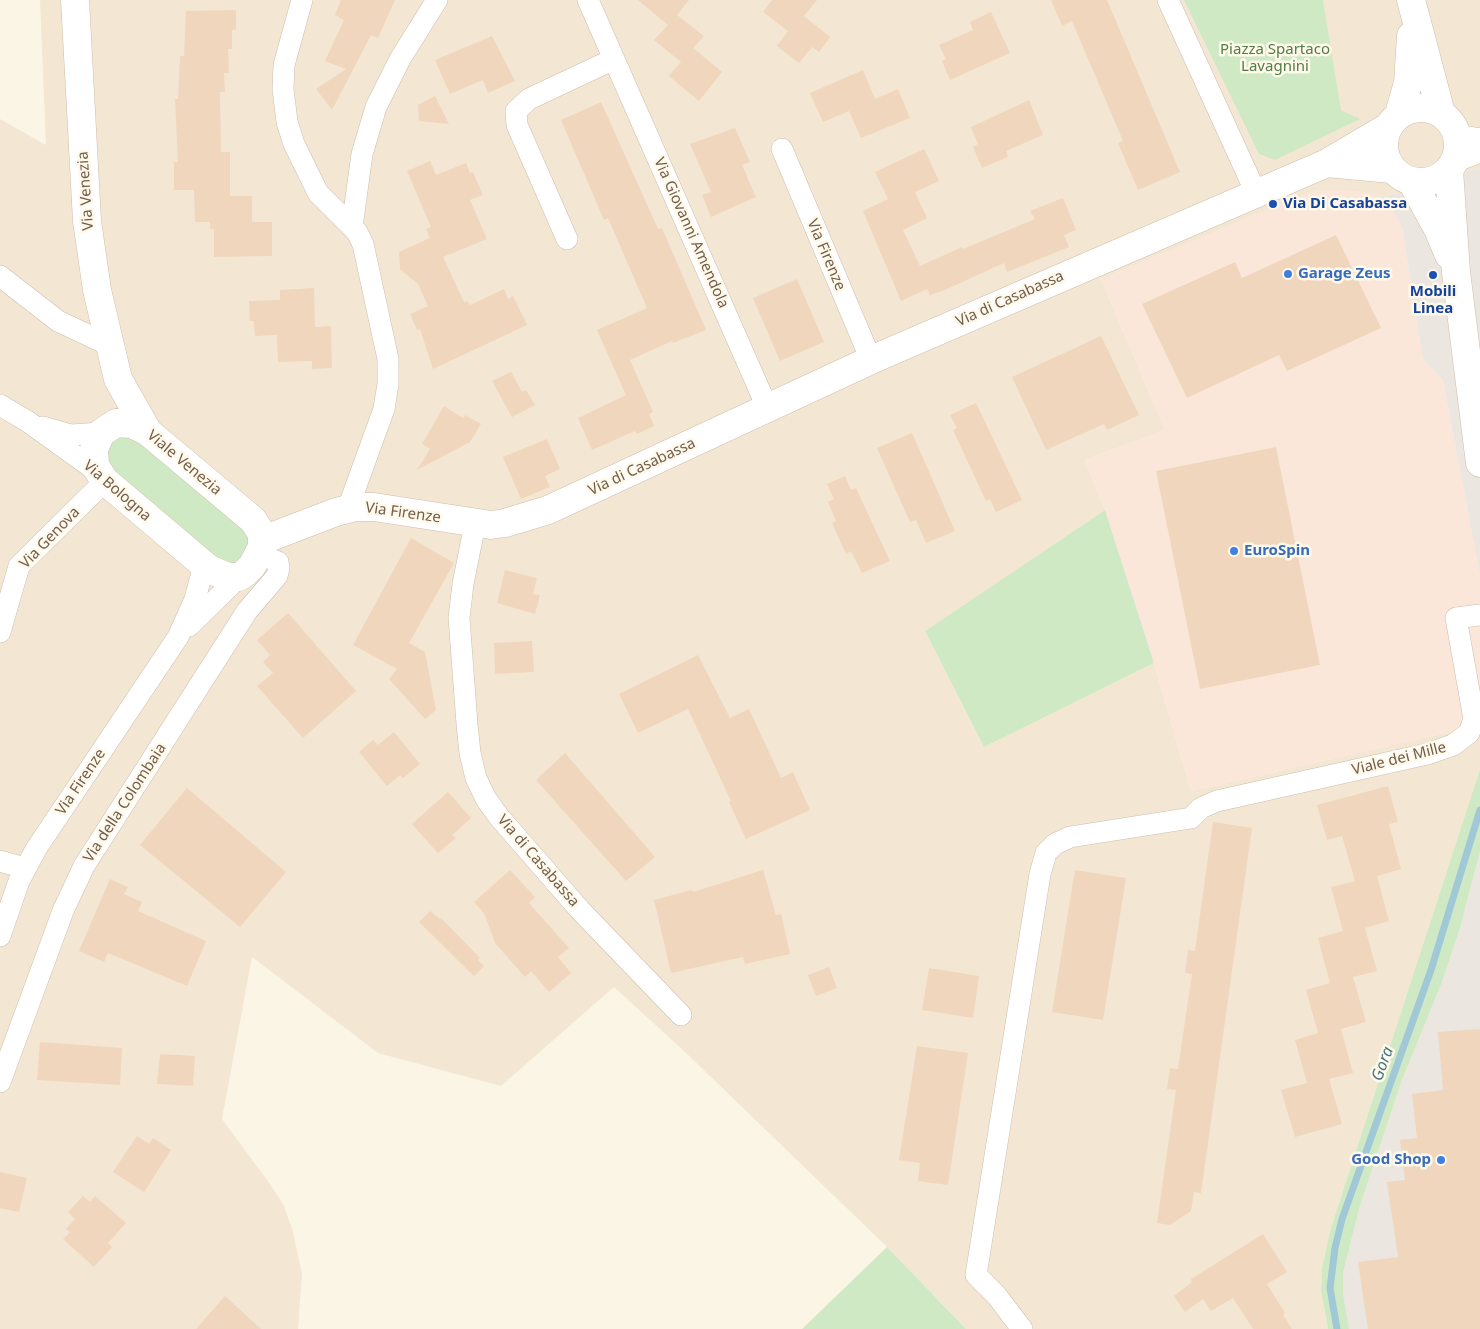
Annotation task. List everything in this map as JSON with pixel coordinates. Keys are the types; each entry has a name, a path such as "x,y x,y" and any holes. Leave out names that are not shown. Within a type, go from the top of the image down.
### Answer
{"street":[{"name":"Via Venezia","path":"75,0 87,221 97,290 118,379 148,432"},
{"path":"302,0 284,65 285,111 294,144 314,186 323,201 352,227 361,238 366,251 389,371 384,410 348,508"},
{"path":"352,227 362,154 376,107 400,59 437,0"},
{"name":"Via Giovanni Amendola","path":"588,0 768,407"},
{"path":"1168,0 1256,193"},
{"path":"1441,113 1411,0 1410,71 1384,148 1438,229 1456,272"},
{"path":"567,239 517,125 516,111 529,99 614,59"},
{"path":"1394,121 1420,108 1441,113 1469,137 1452,166 1456,272 1480,463"},
{"name":"Via di Casabassa","path":"681,1015 567,896 492,808 476,778 469,744 460,618 463,584 475,524 505,523 563,504 871,360 1327,163 1394,121"},
{"name":"Via Firenze","path":"782,149 871,360"},
{"path":"1402,175 1432,181 1452,166 1480,152"},
{"name":"Via di Casabassa","path":"1327,163 1402,175"},
{"path":"0,276 58,321 109,344"},
{"name":"Via Venezia","path":"104,430 113,408 118,379"},
{"name":"Via Bologna","path":"0,405 27,421 102,477 204,565"},
{"name":"Via Bologna","path":"27,421 64,433 104,430"},
{"name":"Viale Venezia","path":"104,430 116,423 140,426 253,520 261,547"},
{"path":"102,477 94,454 96,442 104,430"},
{"name":"Via Genova","path":"0,632 19,566 102,477"},
{"name":"Via Firenze","path":"178,637 239,576 248,570 261,547 348,508 374,507 475,524"},
{"name":"Via della Colombaia","path":"0,1082 53,936 84,866 247,611 276,576 279,568 278,562 261,547"},
{"path":"204,565 228,577 239,576"},
{"name":"Via Firenze","path":"0,936 25,868 178,637 194,605 204,565"},
{"name":"Viale dei Mille","path":"1022,1329 998,1296 976,1275 1044,857 1055,844 1070,837 1191,818 1202,808 1217,801 1427,754 1460,741 1469,732 1474,719 1456,618 1480,615"},
{"path":"0,861 25,868"}],"shaded area":[{"path":"40,0 1480,0 1480,168 1379,198 1356,191 1319,190 1101,279 1165,430 1085,460 1105,510 925,631 984,747 1154,663 1191,791 1480,725 1480,769 1330,1231 1322,1268 1321,1291 1328,1329 966,1329 887,1247 685,1052 614,987 501,1086 378,1053 252,957 222,1119 283,1204 292,1228 302,1274 298,1329 0,1329 0,119 46,145"},
{"path":"1480,168 1480,575 1443,380 1423,359 1402,226 1392,210 1379,198"},
{"path":"1319,190 1347,190 1370,193 1379,198 1392,210 1402,226 1423,359 1443,380 1480,575 1480,725 1191,791 1154,663 1105,510 1085,460 1165,430 1101,279 1307,193"},
{"path":"1480,852 1480,1329 1349,1329 1343,1293 1343,1273 1360,1206 1402,1080 1442,982 1460,928"}],"green space":[{"name":"Piazza Spartaco Lavagnini","path":"1184,0 1323,0 1341,110 1360,119 1275,160 1259,154"},
{"path":"128,434 239,520 252,541 239,562 230,565 222,564 116,482 102,453 110,438"},
{"path":"1105,510 1154,663 984,747 925,631"},
{"path":"1480,769 1480,852 1460,928 1442,982 1402,1080 1360,1206 1343,1273 1343,1293 1349,1329 1328,1329 1321,1291 1322,1268 1330,1231"},
{"path":"887,1247 966,1329 802,1329"}],"building":[{"path":"341,0 395,0 378,38 371,35 332,110 316,89 346,69 325,61 344,20 335,15"},
{"path":"638,0 689,0 677,15 704,36 693,48 722,72 699,101 669,76 681,62 654,40 668,25"},
{"path":"772,0 817,0 804,16 830,37 819,52 812,47 799,63 777,46 788,31 763,12"},
{"path":"1051,0 1107,0 1180,172 1138,190 1118,143 1123,141 1072,21 1062,26"},
{"path":"236,10 236,30 232,30 232,49 228,49 229,73 224,73 225,92 220,92 221,152 230,152 230,196 252,196 252,222 272,222 272,256 214,257 214,229 210,229 210,222 195,222 194,190 174,190 174,162 178,162 175,99 178,99 180,56 184,56 186,11"},
{"path":"991,12 1010,53 950,80 942,61 946,59 939,45 973,30 970,22"},
{"path":"492,36 515,81 488,93 483,80 450,94 435,60"},
{"path":"863,70 875,99 898,89 910,118 861,138 849,111 823,122 810,93"},
{"path":"435,96 449,124 419,121 418,105"},
{"path":"1029,100 1043,135 1006,151 1008,157 982,168 973,147 978,144 971,127"},
{"path":"601,102 658,229 662,228 706,330 673,343 672,341 630,360 653,412 649,414 654,426 637,434 635,431 592,450 578,418 626,395 597,330 647,308 608,218 604,220 561,120"},
{"path":"735,128 750,162 742,165 756,197 711,217 702,195 711,192 690,144"},
{"path":"924,149 939,181 915,192 927,218 903,230 920,266 962,247 963,249 1035,219 1030,211 1063,198 1076,230 1064,235 1069,247 1007,272 1004,263 945,290 930,295 927,289 901,301 863,211 888,199 875,172"},
{"path":"430,161 436,175 466,163 470,173 473,172 483,195 470,200 487,239 443,257 464,302 467,301 470,305 504,289 508,299 513,296 527,325 433,369 420,329 417,330 410,314 428,306 418,284 400,269 399,252 430,238 426,229 431,227 407,171"},
{"path":"1336,235 1381,328 1287,371 1279,355 1187,398 1142,304 1235,262 1242,278"},
{"path":"797,279 824,342 780,361 753,298"},
{"path":"314,288 315,327 331,326 332,368 312,369 312,361 278,362 277,335 255,336 254,321 250,321 249,301 280,300 280,290"},
{"path":"1101,336 1139,415 1107,430 1104,424 1046,450 1012,377"},
{"path":"511,372 522,392 526,390 535,405 512,417 492,381"},
{"path":"976,403 1022,500 996,512 990,499 986,501 953,430 957,428 950,415"},
{"path":"444,406 463,418 465,415 481,424 470,442 417,470 430,449 422,444"},
{"path":"912,433 955,531 926,543 916,520 910,522 877,448"},
{"path":"547,439 560,469 545,476 550,487 521,499 503,457"},
{"name":"EuroSpin","path":"1276,447 1320,665 1200,689 1156,471"},
{"path":"845,476 851,490 856,488 890,561 862,573 851,551 846,554 832,523 836,521 828,502 834,499 827,484"},
{"path":"411,538 454,563 409,643 425,652 436,710 425,719 389,679 397,669 353,645"},
{"path":"505,570 537,578 533,594 540,595 535,614 497,603"},
{"path":"288,613 356,691 303,738 257,686 273,673 263,662 270,655 257,640"},
{"path":"532,641 534,672 495,674 494,643"},
{"path":"698,655 730,718 749,709 781,778 793,772 810,810 746,839 729,802 731,801 688,709 638,733 619,694"},
{"path":"394,732 420,764 403,778 400,775 387,786 359,752 373,740 378,745"},
{"path":"565,753 655,857 626,881 536,780"},
{"path":"1388,786 1398,822 1389,824 1401,869 1377,876 1389,921 1365,928 1377,971 1353,977 1366,1022 1341,1029 1353,1073 1329,1079 1342,1124 1295,1137 1281,1090 1307,1083 1295,1040 1318,1033 1306,990 1330,983 1318,938 1343,931 1331,887 1355,881 1342,836 1327,840 1317,805"},
{"path":"187,788 286,872 240,927 140,845"},
{"path":"448,792 471,818 452,835 456,838 438,853 412,824"},
{"path":"1213,822 1252,828 1201,1193 1194,1192 1191,1211 1170,1225 1157,1223 1176,1090 1167,1089 1170,1068 1178,1069 1192,974 1185,973 1188,950 1195,951"},
{"path":"510,870 535,897 529,903 569,948 558,957 571,973 549,992 531,971 525,977 495,943 484,913 474,902"},
{"path":"763,870 776,915 781,914 790,954 745,964 743,957 671,973 654,900 692,890 693,892"},
{"path":"1075,870 1126,878 1103,1020 1052,1012"},
{"path":"110,879 128,887 124,894 142,902 138,911 206,941 187,986 108,953 104,962 79,951"},
{"path":"430,911 441,918 480,958 478,960 484,966 474,976 419,922"},
{"path":"829,967 837,988 816,996 808,975"},
{"path":"929,968 979,976 973,1018 922,1010"},
{"path":"1480,1029 1480,1329 1368,1329 1358,1262 1398,1257 1387,1182 1405,1180 1400,1140 1417,1138 1412,1094 1443,1090 1438,1032"},
{"path":"40,1042 122,1048 120,1085 37,1080"},
{"path":"917,1046 968,1053 948,1185 918,1181 920,1163 899,1160"},
{"path":"160,1054 195,1056 193,1086 157,1084"},
{"path":"137,1136 149,1144 153,1138 171,1150 144,1192 113,1172"},
{"path":"0,1172 27,1178 19,1212 0,1208"},
{"path":"83,1196 90,1202 95,1196 126,1223 108,1243 112,1247 94,1267 63,1239 70,1232 66,1229 75,1219 68,1212"},
{"path":"1263,1234 1287,1272 1267,1284 1285,1313 1283,1315 1292,1329 1253,1329 1233,1298 1211,1311 1203,1299 1185,1312 1174,1296 1192,1282 1191,1279"},
{"path":"225,1296 261,1329 196,1329"}],"waterway":[{"name":"Gora","path":"1337,1329 1330,1288 1335,1248 1342,1219 1431,970 1480,810"}],"place":[{"name":"Via Di Casabassa","path":"1273,204"},
{"name":"Garage Zeus","path":"1288,274"},
{"name":"Mobili Linea","path":"1433,275"},
{"name":"EuroSpin","path":"1234,551"},
{"name":"Good Shop","path":"1441,1160"}]}
